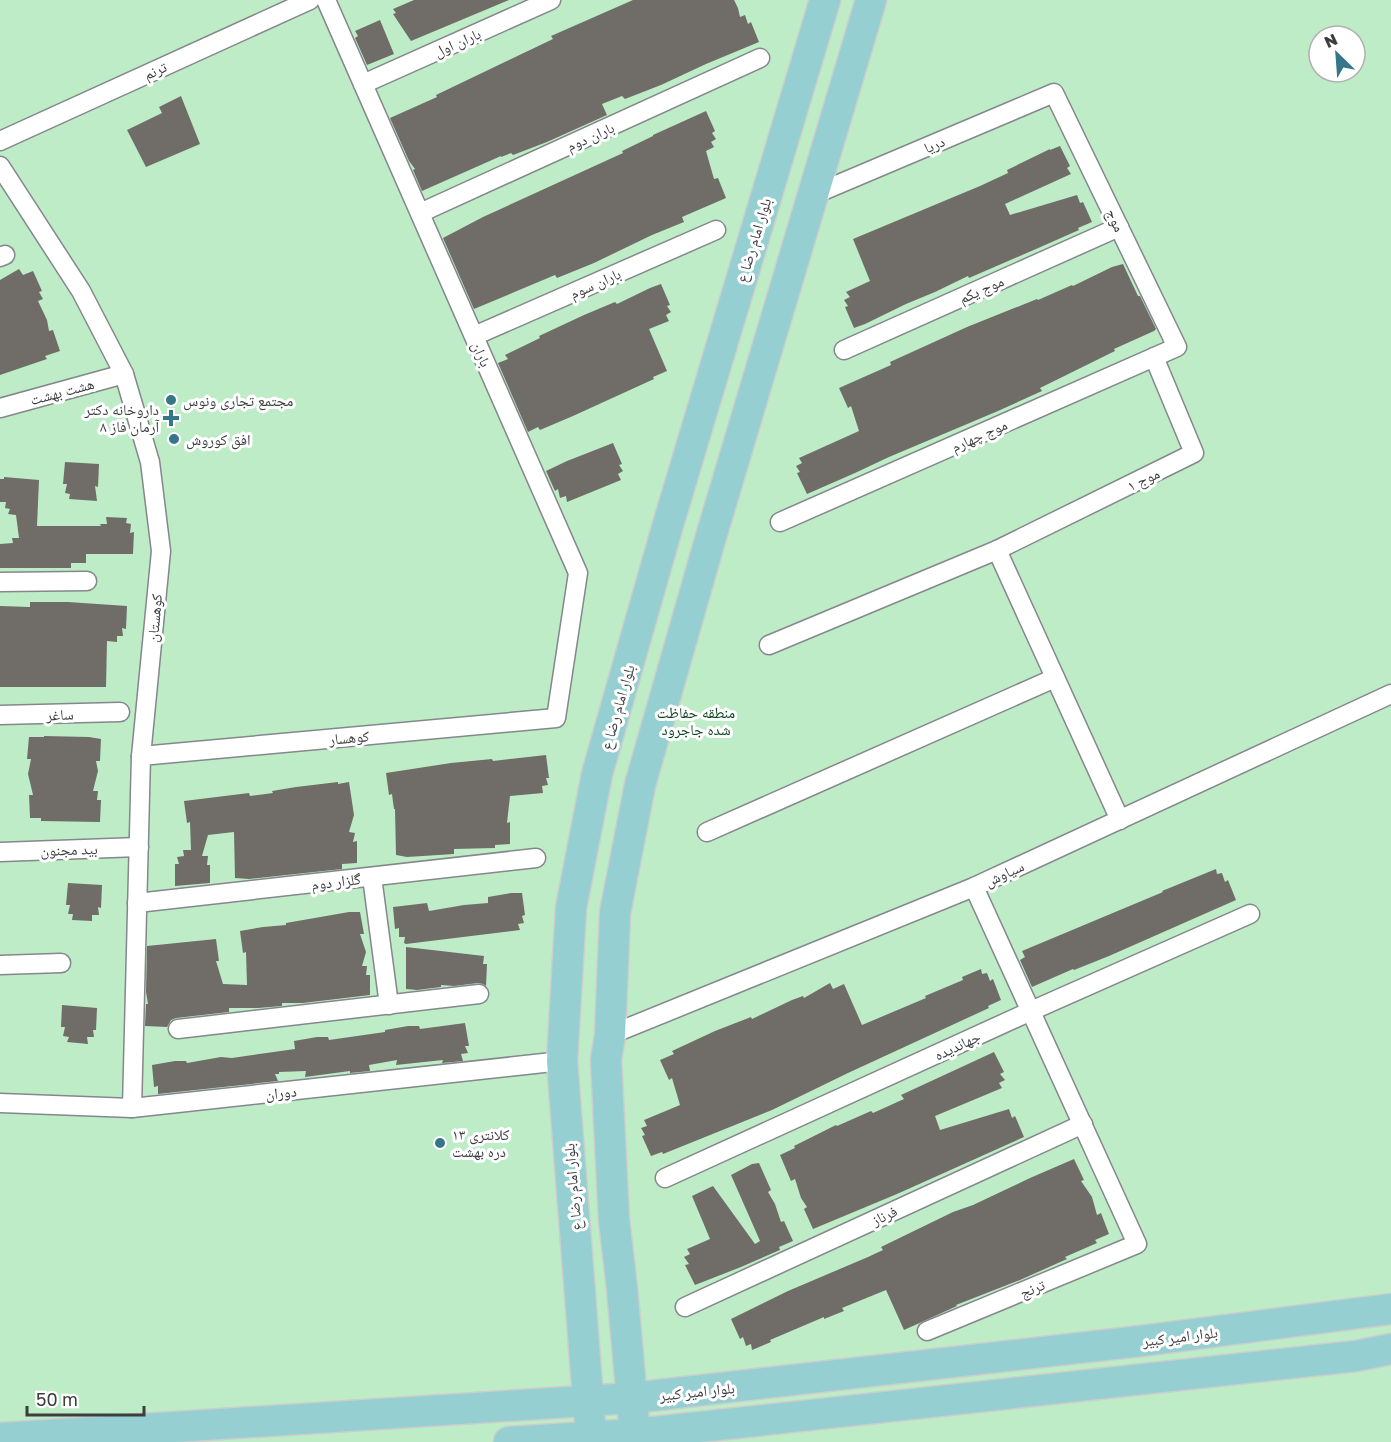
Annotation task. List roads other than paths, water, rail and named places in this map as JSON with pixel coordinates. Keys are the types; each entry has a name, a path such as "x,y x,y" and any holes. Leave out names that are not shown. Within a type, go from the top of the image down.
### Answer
{"main road":[{"name":"بلوار امام رضا ع","path":"592,1439 562,1061 570,908 597,774 667,528 825,0"},
{"path":"633,1438 632,1398 614,1220 606,1060 610,1035 615,913 640,785 710,540 872,0"},
{"path":"667,528 710,540"},
{"name":"بلوار امیر کبیر","path":"0,1438 632,1398 1186,1336 1391,1309"},
{"path":"1186,1336 1203,1372"},
{"path":"509,1442 633,1438 1356,1356 1391,1349"}],"street":[{"name":"ترنم","path":"0,141 310,0"},
{"name":"باران","path":"326,0 578,573 556,718"},
{"name":"باران اول","path":"363,84 551,0"},
{"name":"باران دوم","path":"420,213 760,58"},
{"name":"دریا","path":"813,195 1054,93"},
{"name":"موج","path":"1054,93 1177,347"},
{"name":"کوهستان","path":"0,166 81,291 124,374 150,462 161,551 141,756 132,1108"},
{"name":"موج یکم","path":"844,350 1119,227"},
{"name":"باران سوم","path":"474,336 716,230"},
{"name":"موج چهارم","path":"780,522 1177,347"},
{"name":"موج ۱","path":"997,550 1194,453 1154,357"},
{"name":"هشت بهشت","path":"0,408 124,374"},
{"path":"770,645 997,550 1119,820"},
{"path":"0,582 87,581"},
{"path":"707,832 1055,678"},
{"name":"سیاوش","path":"610,1035 974,887 1391,694"},
{"name":"ساغر","path":"0,715 120,712"},
{"name":"کوهسار","path":"141,756 556,718"},
{"name":"بید مجنون","path":"0,852 139,847"},
{"name":"گلزار دوم","path":"137,903 536,858"},
{"path":"372,877 389,1005"},
{"path":"974,887 1083,1124"},
{"name":"جهاندیده","path":"665,1178 1250,914"},
{"path":"0,965 61,963"},
{"path":"178,1029 479,994"},
{"name":"دوران","path":"0,1103 132,1108 562,1061"},
{"name":"ترنج","path":"927,1331 1137,1244 1083,1124"},
{"name":"فرناز","path":"685,1307 1083,1124"}],"place":[{"name":"مجتمع تجاری ونوس","path":"171,400"},
{"name":"داروخانه دکتر آرمان فاز ۸","path":"171,418"},
{"name":"افق کوروش","path":"174,439"},
{"name":"کلانتری ۱۳ دره بهشت","path":"440,1143"}],"park label":[{"name":"منطقه حفاظت شده جاجرود","path":"696,720"}]}
